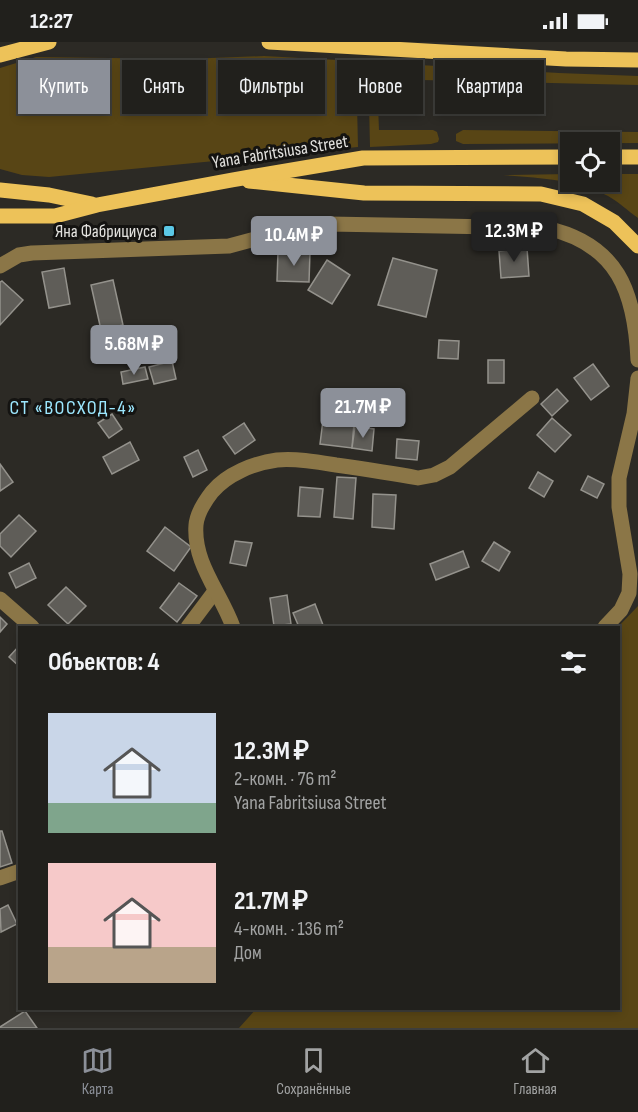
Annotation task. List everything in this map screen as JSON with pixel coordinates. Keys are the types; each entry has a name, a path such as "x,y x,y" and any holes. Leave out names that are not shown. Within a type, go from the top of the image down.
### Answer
{"main road":[{"path":"0,55 49,42"},
{"path":"269,42 532,57 638,60"},
{"name":"Yana Fabritsiusa Street","path":"0,216 55,216 97,205 232,180 363,159 560,157"},
{"path":"620,157 638,157"},
{"path":"232,180 364,193 541,194 583,204 614,222 638,246"},
{"path":"0,190 11,193 49,195 97,205"}],"street":[{"path":"0,266 19,255 32,253 229,246 303,226 329,224 546,228 567,232 585,242 603,256 621,277 632,303 638,360"},
{"path":"606,626 621,610 629,593 630,574 619,507 620,478 634,414 638,378"},
{"path":"232,626 204,570 196,524 207,500 217,487 230,477 264,462 279,459 317,462 418,478 434,474 450,467 532,398"},
{"path":"189,626 215,591"},
{"path":"0,599 31,626"},
{"path":"0,878 18,872"}],"shaded area":[{"path":"264,56 338,60 337,114 357,114 358,147 49,177 22,175 0,169 0,68 18,62 18,114 110,114 110,60 26,60 36,57 185,59"},
{"path":"423,65 435,66 435,80 423,80"},
{"path":"544,72 638,76 638,85 544,83"},
{"path":"369,114 378,114 379,130 433,130 437,132 439,139 438,142 431,144 370,147"},
{"path":"463,130 638,132 638,143 620,143 620,132 560,132 560,143 463,144 456,141 456,134"},
{"path":"560,174 560,181 530,177 503,175"},
{"path":"620,174 638,174 638,218 616,201 600,192 620,192"},
{"path":"638,606 638,1028 239,1028 255,1010 620,1010 619,626"}],"building":[{"path":"527,248 529,276 501,278 499,251"},
{"path":"278,251 310,252 309,282 277,281"},
{"path":"393,258 437,270 426,317 378,305"},
{"path":"327,260 350,275 332,304 308,290"},
{"path":"64,268 70,304 49,308 42,272"},
{"path":"113,280 123,325 101,330 91,285"},
{"path":"2,281 23,300 0,325 0,282"},
{"path":"439,340 459,341 458,359 438,358"},
{"path":"488,360 504,360 504,383 488,383"},
{"path":"172,361 176,379 154,384 149,367"},
{"path":"593,364 609,386 591,400 574,378"},
{"path":"145,367 148,379 123,384 121,372"},
{"path":"557,389 568,401 552,416 541,404"},
{"path":"112,414 122,429 109,438 98,423"},
{"path":"552,418 571,435 555,452 537,435"},
{"path":"323,420 354,423 352,448 320,444"},
{"path":"244,423 255,440 235,454 223,437"},
{"path":"355,426 374,429 372,451 352,448"},
{"path":"397,439 419,441 417,460 396,458"},
{"path":"130,442 139,460 112,474 103,457"},
{"path":"198,450 207,470 193,477 184,457"},
{"path":"0,464 13,482 0,491"},
{"path":"538,472 553,481 544,497 529,488"},
{"path":"588,476 604,484 597,498 581,490"},
{"path":"337,477 356,478 353,519 334,517"},
{"path":"300,487 323,489 320,517 298,516"},
{"path":"373,494 396,495 394,529 372,527"},
{"path":"19,515 36,531 11,557 0,546 0,534"},
{"path":"165,527 191,547 174,571 147,551"},
{"path":"235,541 252,543 246,566 230,563"},
{"path":"494,542 510,552 499,571 482,561"},
{"path":"463,551 469,567 436,580 430,564"},
{"path":"29,563 36,578 16,588 9,573"},
{"path":"179,583 197,596 177,622 160,608"},
{"path":"66,587 86,606 68,624 48,605"},
{"path":"287,595 291,624 274,626 270,598"},
{"path":"315,604 323,625 299,626 293,613"},
{"path":"0,617 7,624 0,632"},
{"path":"18,647 18,665 9,657"},
{"path":"0,831 2,831 12,863 0,867"},
{"path":"8,905 17,924 1,932 0,909"},
{"path":"25,1011 37,1028 0,1028 0,1027"}],"place":[{"name":"Яна Фабрициуса","path":"169,231"}],"district":[{"name":"СТ «ВОСХОД-4»","path":"73,408"}]}
